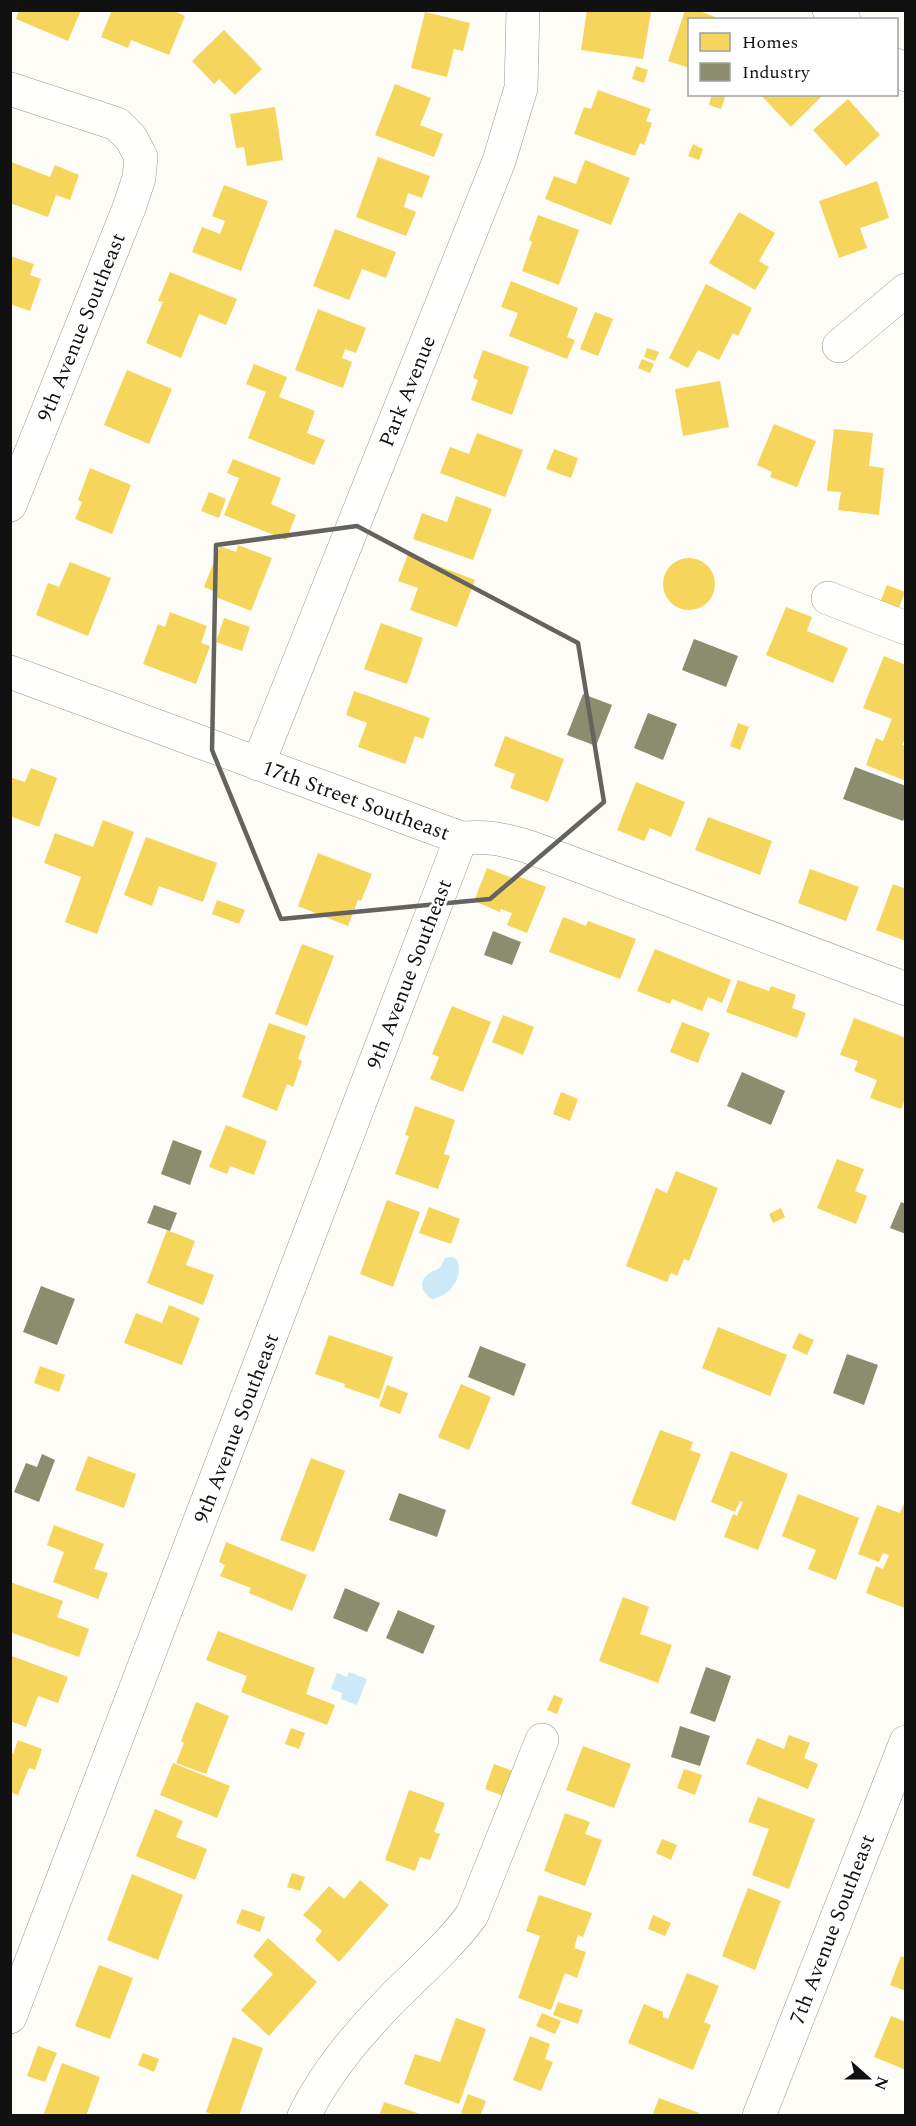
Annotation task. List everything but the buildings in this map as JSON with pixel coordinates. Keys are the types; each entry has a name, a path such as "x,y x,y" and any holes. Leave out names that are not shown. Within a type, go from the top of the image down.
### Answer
{"street":[{"name":"Park Avenue","path":"258,764 499,161 521,87 523,10"},
{"name":"9th Avenue Southeast","path":"10,89 117,124 131,138 141,157 140,178 129,208 10,505"},
{"path":"839,346 906,290"},
{"path":"828,598 906,628"},
{"name":"17th Street Southeast","path":"10,672 461,838 486,836 529,847 906,989"},
{"name":"9th Avenue Southeast","path":"10,2017 461,838"},
{"path":"304,2115 325,2078 346,2049 457,1935 472,1915 542,1740"},
{"name":"7th Avenue Southeast","path":"759,2115 906,1742"}],"highlighted area":[{"path":"357,526 578,643 604,802 490,899 281,919 212,750 216,545"}],"water":[{"path":"453,1257 459,1266 454,1285 444,1294 432,1299 423,1288 424,1278 440,1267 445,1258"},
{"path":"349,1672 367,1679 357,1705 341,1699 342,1693 331,1689 337,1673 347,1677"}]}
